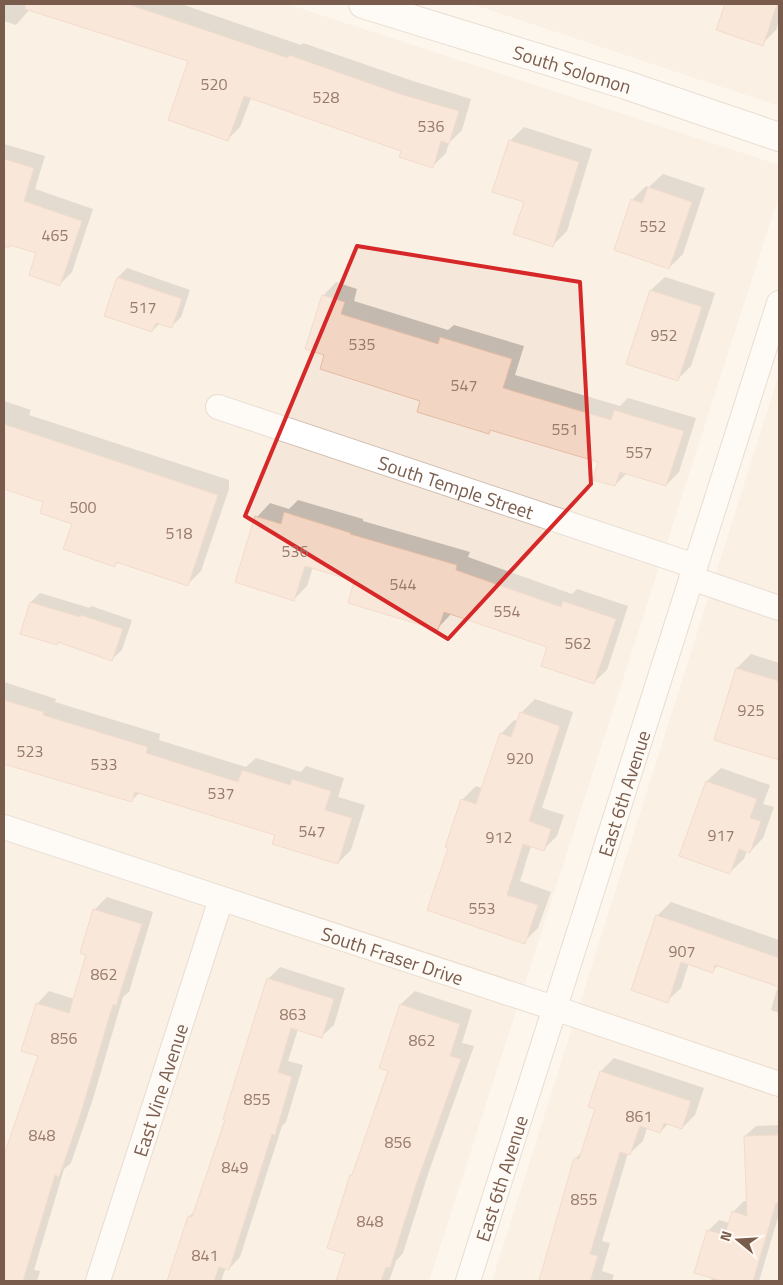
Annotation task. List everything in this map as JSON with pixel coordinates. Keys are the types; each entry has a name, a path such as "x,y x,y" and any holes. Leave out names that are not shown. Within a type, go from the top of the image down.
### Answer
{"street":[{"name":"South Solomon","path":"363,4 617,82 779,137"},
{"name":"East 6th Avenue","path":"468,1281 779,303"},
{"name":"South Temple Street","path":"218,407 693,572 779,608"},
{"name":"South Fraser Drive","path":"4,827 779,1084"},
{"name":"East Vine Avenue","path":"98,1281 221,898"}],"highlighted area":[{"path":"357,246 580,282 591,484 448,639 245,516"}],"shaded area":[{"path":"4,4 287,4 779,165 779,195 429,1281 4,1281"},
{"path":"472,4 779,4 779,106"},
{"path":"779,374 779,1281 492,1281"}],"building":[{"path":"25,4 128,4 288,58 289,55 400,94 459,111 449,144 441,141 433,168 399,157 401,151 244,96 228,141 168,120 188,61 25,9"},
{"path":"725,4 777,4 763,46 716,30"},
{"path":"509,140 579,162 553,247 513,234 524,202 492,192"},
{"path":"4,159 34,168 24,201 82,221 60,286 29,275 36,253 10,245 10,247 4,247"},
{"path":"648,187 692,202 669,269 614,250 631,199 642,203"},
{"path":"117,277 182,299 172,328 156,323 152,332 104,316"},
{"path":"650,290 702,307 678,381 626,364"},
{"path":"322,295 345,302 341,314 438,344 440,337 512,359 503,388 611,420 614,410 684,431 666,486 620,472 615,486 593,480 598,462 490,430 489,434 417,412 420,401 320,369 324,355 305,349"},
{"path":"4,424 218,495 188,586 116,562 115,567 63,549 72,524 40,513 43,502 4,489"},
{"path":"284,512 350,534 457,565 456,570 561,607 563,601 616,619 594,684 541,666 547,647 444,612 438,630 348,603 354,581 305,566 294,601 235,582 255,516 281,524"},
{"path":"30,602 80,617 81,615 123,629 112,661 58,642 57,645 20,634"},
{"path":"736,668 779,681 779,760 714,740"},
{"path":"4,700 44,712 43,715 148,747 146,753 238,782 242,770 290,785 292,779 331,791 325,810 352,818 338,864 272,844 275,835 135,792 132,802 4,764"},
{"path":"520,712 560,726 529,821 551,829 544,851 523,844 507,895 538,905 525,944 427,910 448,848 445,847 461,799 476,804 500,733 511,737"},
{"path":"706,781 757,799 750,818 761,821 750,853 739,849 730,874 679,856"},
{"path":"93,909 142,924 116,1006 113,1004 80,1116 59,1177 55,1175 23,1281 4,1281 4,1155 38,1056 21,1051 36,1003 69,1013 86,955 80,953"},
{"path":"656,915 779,958 779,987 715,965 713,973 681,962 668,1003 631,990"},
{"path":"267,978 334,999 322,1038 291,1028 278,1072 292,1077 275,1135 272,1134 229,1270 219,1267 214,1281 167,1281 188,1216 192,1217 225,1120 223,1119"},
{"path":"400,1004 460,1024 450,1056 461,1059 416,1185 390,1268 386,1267 381,1281 336,1281 345,1254 327,1248 350,1175 352,1175 388,1071 379,1068"},
{"path":"600,1071 691,1101 682,1129 664,1123 660,1133 640,1126 630,1155 620,1152 590,1254 598,1256 590,1281 539,1281 574,1158 579,1159 595,1109 588,1107"},
{"path":"779,1135 779,1203 776,1203 753,1281 722,1281 694,1273 707,1230 725,1235 732,1211 747,1216 744,1136"}]}
